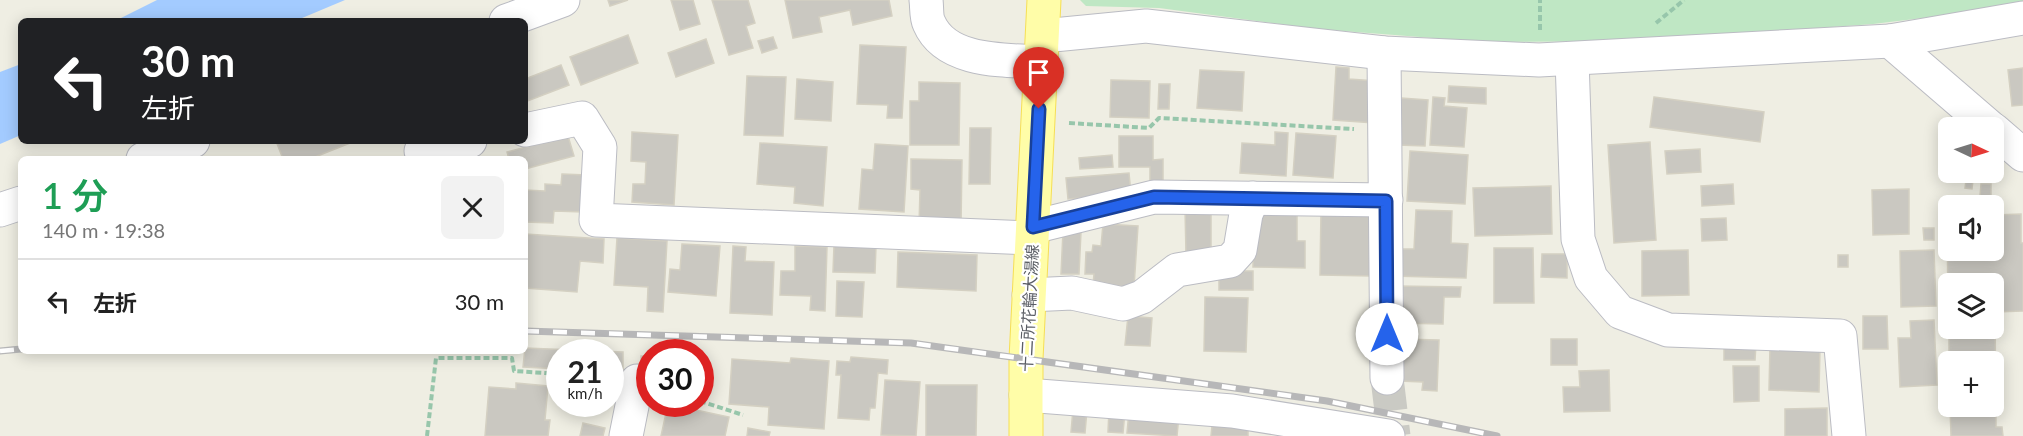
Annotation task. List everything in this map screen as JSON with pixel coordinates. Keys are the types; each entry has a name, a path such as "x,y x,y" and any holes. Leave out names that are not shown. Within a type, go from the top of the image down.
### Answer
{"main road":[{"name":"十二所花輪大湯線","path":"1026,436 1029,295 1044,0"}],"street":[{"path":"514,18 563,0"},
{"path":"926,0 928,22 944,45 983,58 1043,49 1146,26 1384,53 1539,60 1890,40 2023,18"},
{"path":"1890,40 1978,117"},
{"path":"1384,53 1387,378"},
{"path":"1572,59 1578,239 1591,278 1620,312 1668,330 1840,336 1849,436"},
{"path":"528,129 582,118 600,147 596,220 1033,232 1154,197 1386,201"},
{"path":"2004,139 2023,155"},
{"path":"151,156 185,144"},
{"path":"421,151 455,144"},
{"path":"1029,295 1072,293 1123,304 1142,297 1177,270 1230,261 1240,250 1246,214 1253,198"},
{"path":"0,210 18,203"},
{"path":"626,436 636,386"},
{"path":"1026,395 1232,411 1388,436"}],"path":[{"path":"1069,123 1149,128 1159,118 1385,131"},
{"path":"427,436 436,358 512,358 514,371 546,373"},
{"path":"714,406 743,415"}],"green space":[{"path":"1080,0 2023,0 2023,6 1873,24 1639,41 1485,42 1317,29 1159,8 1086,6"}],"water":[{"path":"157,0 345,0 302,18 121,18"},
{"path":"18,65 18,136 0,144 0,72"}],"building":[{"path":"608,0 628,0 610,6"},
{"path":"671,0 693,0 700,24 680,30"},
{"path":"712,0 748,0 755,23 746,26 753,48 729,55"},
{"path":"785,0 889,0 892,16 853,25 850,10 819,17 822,32 793,38"},
{"path":"628,35 638,63 581,85 570,57"},
{"path":"773,37 777,48 762,53 758,41"},
{"path":"706,39 714,63 676,77 668,53"},
{"path":"860,45 906,47 902,118 887,118 888,105 857,104"},
{"path":"561,65 569,85 528,101 528,78"},
{"path":"1336,67 1349,68 1349,79 1376,81 1374,123 1333,120"},
{"path":"2023,68 2023,105 2012,106 2008,70"},
{"path":"1200,70 1244,72 1242,111 1197,108"},
{"path":"747,76 786,77 783,136 744,135"},
{"path":"797,79 833,82 831,121 795,119"},
{"path":"1111,80 1150,81 1149,118 1110,117"},
{"path":"919,82 960,83 959,145 910,145 910,101 919,101"},
{"path":"1159,84 1170,84 1169,109 1158,109"},
{"path":"1449,86 1486,88 1486,104 1448,102"},
{"path":"1433,97 1445,98 1444,106 1467,108 1464,147 1430,145"},
{"path":"1654,97 1764,112 1760,142 1650,127"},
{"path":"1401,98 1428,100 1425,146 1398,145"},
{"path":"970,128 991,128 990,184 969,184"},
{"path":"632,132 678,135 674,205 632,202 633,184 645,184 646,162 631,161"},
{"path":"1275,132 1288,133 1286,176 1240,173 1242,143 1275,145"},
{"path":"1296,133 1336,136 1333,178 1293,175"},
{"path":"568,136 574,156 528,168 528,156 508,156 507,152"},
{"path":"1119,136 1153,136 1153,160 1163,159 1163,189 1150,189 1150,167 1119,167"},
{"path":"1650,142 1656,240 1614,243 1608,145"},
{"path":"760,143 827,147 823,206 794,203 795,187 757,184"},
{"path":"277,144 348,144 318,156 282,156"},
{"path":"875,144 908,146 904,212 859,209 862,169 873,170"},
{"path":"1700,149 1701,172 1667,174 1665,151"},
{"path":"1410,151 1468,155 1465,204 1407,201"},
{"path":"1112,155 1113,167 1080,169 1079,158"},
{"path":"911,159 962,160 961,227 919,226 920,190 911,189"},
{"path":"1129,173 1131,194 1068,199 1066,178"},
{"path":"562,174 586,175 583,212 554,211 553,223 528,222 528,190 545,191 545,184 561,185"},
{"path":"1966,183 1973,183 1972,189 1965,188"},
{"path":"1733,184 1734,204 1702,206 1701,186"},
{"path":"1981,184 1991,184 1991,195 1980,195"},
{"path":"1551,186 1552,234 1475,236 1473,188"},
{"path":"1909,189 1909,234 1873,235 1872,190"},
{"path":"1211,207 1211,254 1186,255 1185,208"},
{"path":"1321,210 1372,211 1371,276 1320,275"},
{"path":"1416,210 1452,211 1451,243 1468,244 1466,278 1393,276 1394,249 1414,249"},
{"path":"1254,212 1297,213 1297,241 1305,241 1305,268 1253,267"},
{"path":"2021,214 2023,311 2004,312 2004,273 1948,273 1947,261 2004,261 2004,215"},
{"path":"1726,218 1727,240 1702,241 1701,219"},
{"path":"1103,224 1138,226 1134,287 1093,285 1094,274 1085,274 1086,252 1092,252 1093,245 1101,246"},
{"path":"1923,228 1934,228 1934,240 1924,240"},
{"path":"1063,231 1081,232 1079,274 1061,274"},
{"path":"528,234 604,239 603,263 580,261 577,292 528,288"},
{"path":"617,238 667,241 663,312 647,311 648,287 614,285"},
{"path":"682,244 720,246 716,296 668,292 670,269 680,270"},
{"path":"834,245 876,246 875,273 833,272"},
{"path":"733,246 746,247 745,261 774,262 772,315 730,313"},
{"path":"795,246 827,247 825,311 810,310 811,296 780,295 781,271 795,271"},
{"path":"1494,248 1533,248 1534,303 1494,303"},
{"path":"1688,250 1689,295 1642,296 1642,251"},
{"path":"1934,250 1936,306 1901,307 1900,251"},
{"path":"898,252 977,255 976,291 897,287"},
{"path":"1542,254 1567,254 1567,278 1541,277"},
{"path":"1838,255 1848,255 1848,267 1838,267"},
{"path":"1219,271 1253,271 1253,290 1219,290"},
{"path":"837,281 864,282 862,317 836,316"},
{"path":"1397,286 1461,287 1460,297 1444,297 1443,324 1396,323"},
{"path":"1205,297 1248,298 1246,352 1204,351"},
{"path":"1128,316 1152,318 1150,346 1125,345"},
{"path":"1863,316 1887,316 1888,349 1863,349"},
{"path":"1934,320 1937,385 1900,387 1898,338 1911,338 1910,321"},
{"path":"1400,339 1439,340 1437,391 1422,390 1423,382 1399,381"},
{"path":"1551,339 1577,339 1577,365 1551,365"},
{"path":"1949,339 1995,339 1995,351 1949,351"},
{"path":"1724,344 1756,344 1755,360 1724,360"},
{"path":"1770,346 1820,348 1819,392 1769,390"},
{"path":"528,348 546,349 546,368 523,367 524,354 528,354"},
{"path":"851,357 888,360 887,374 878,373 875,408 870,408 869,420 838,418 841,375 836,375 837,361 850,362"},
{"path":"791,358 829,361 824,429 768,425 769,407 729,404 732,359 790,363"},
{"path":"1733,366 1759,366 1759,401 1734,402"},
{"path":"1609,370 1610,411 1564,412 1563,387 1580,387 1579,371"},
{"path":"885,380 920,382 916,436 881,435"},
{"path":"516,383 546,386 545,420 550,420 548,436 485,436 489,387 516,389"},
{"path":"926,385 977,385 976,436 926,436"},
{"path":"1827,408 1827,436 1785,436 1785,409"},
{"path":"1073,409 1087,410 1085,433 1071,432"},
{"path":"1109,410 1125,411 1123,433 1108,432"},
{"path":"1129,411 1179,415 1177,436 1127,433"},
{"path":"714,414 729,417 725,436 661,436 665,417 714,417"},
{"path":"1950,417 1996,417 1996,427 2002,427 2003,436 1951,436"},
{"path":"583,423 605,428 603,436 580,436"},
{"path":"1212,426 1248,426 1248,436 1211,436"},
{"path":"748,428 770,432 769,436 747,436"}],"tunnel":[{"path":"1387,378 1394,436"}],"railway":[{"path":"528,331 911,343 1327,401 1497,436"},
{"path":"0,351 18,349"}],"route":[{"path":"1039,109 1033,227 1154,197 1386,201 1387,334"}]}
